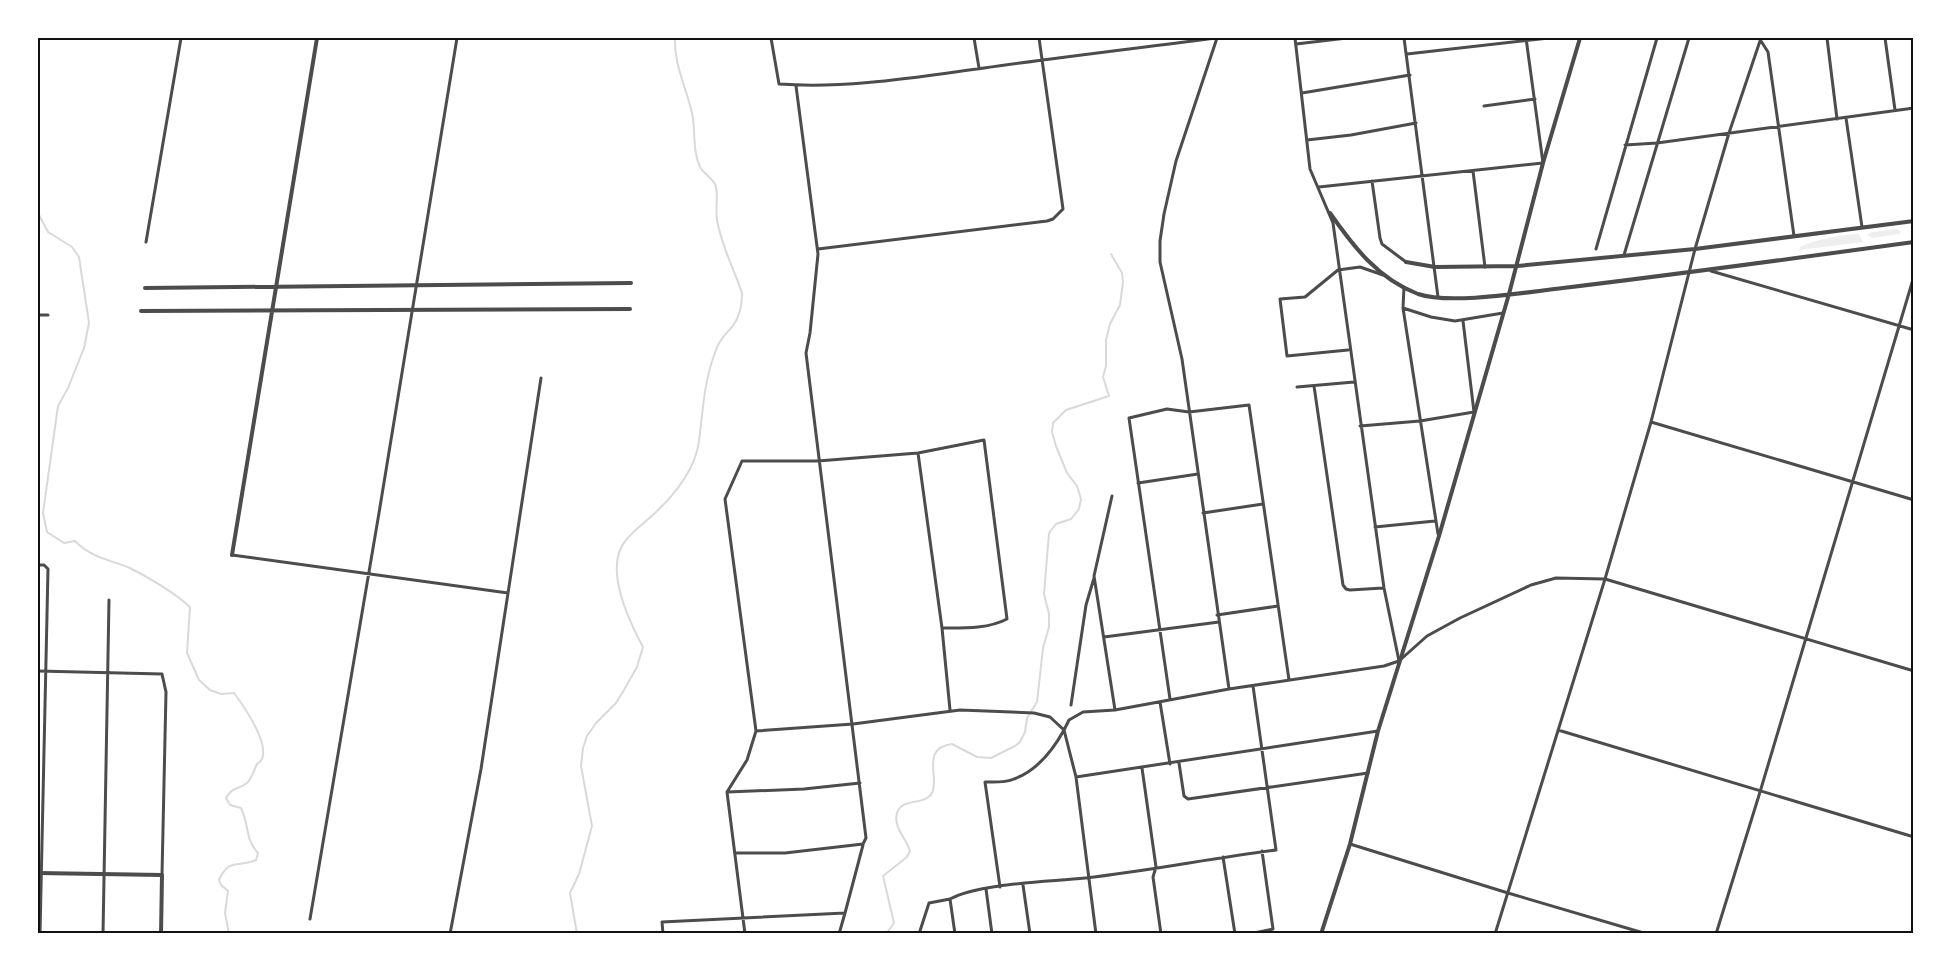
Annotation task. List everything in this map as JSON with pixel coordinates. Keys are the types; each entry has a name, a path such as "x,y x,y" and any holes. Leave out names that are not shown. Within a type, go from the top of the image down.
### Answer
{"street":[{"path":"146,242 181,38"},
{"path":"317,38 232,555 508,593"},
{"path":"310,919 457,38"},
{"path":"771,38 779,84 796,86 840,85 1218,38 1179,153 1164,214 1160,262 1182,360 1229,689"},
{"path":"974,38 979,68"},
{"path":"818,249 1030,223 1053,219 1059,214 1063,209 1039,38"},
{"path":"1295,38 1310,169 1330,213 1354,247 1371,265 1387,277 1421,295 1456,298 1509,294 1689,273 1914,242"},
{"path":"1296,44 1347,38"},
{"path":"1404,38 1424,176 1438,297"},
{"path":"1407,54 1549,38"},
{"path":"1321,933 1350,844 1378,731 1439,536 1580,38"},
{"path":"1596,249 1657,38"},
{"path":"1624,255 1689,38"},
{"path":"1827,38 1837,119"},
{"path":"1885,38 1895,110"},
{"path":"1526,39 1543,163"},
{"path":"1761,39 1768,52 1794,236"},
{"path":"1496,933 1605,579 1651,422 1695,249 1729,134 1761,39"},
{"path":"1302,93 1410,75"},
{"path":"796,86 818,249 806,353 867,837 863,844 840,933"},
{"path":"1484,106 1535,99"},
{"path":"1625,145 1729,134 1913,108 1914,114"},
{"path":"1846,118 1862,227"},
{"path":"1306,140 1351,135 1416,123"},
{"path":"1319,188 1543,163"},
{"path":"1473,171 1485,267"},
{"path":"1372,181 1382,244 1406,262 1435,267 1517,266 1695,249 1914,221"},
{"path":"1330,213 1384,588 1399,661"},
{"path":"1349,350 1287,356 1280,299 1305,297 1338,270 1360,267 1387,277"},
{"path":"1708,270 1914,330"},
{"path":"1716,933 1914,276"},
{"path":"145,288 631,283"},
{"path":"1404,287 1403,308 1439,536"},
{"path":"1403,308 1431,317 1463,321 1503,313"},
{"path":"141,311 630,309"},
{"path":"38,315 48,315"},
{"path":"1463,321 1474,412"},
{"path":"450,933 481,768 541,378"},
{"path":"1297,387 1353,382"},
{"path":"1314,386 1343,585 1350,590 1384,588"},
{"path":"1170,699 1129,418 1167,409 1190,412 1249,405 1289,680"},
{"path":"1360,426 1420,421 1474,412"},
{"path":"1651,422 1914,500"},
{"path":"745,933 727,792 747,760 756,731 725,499 742,461 818,461 918,453 984,440 1006,619 993,624 942,628"},
{"path":"918,453 942,628 950,711"},
{"path":"1138,483 1198,474"},
{"path":"1071,705 1086,605 1112,496"},
{"path":"1203,513 1263,504"},
{"path":"1375,527 1435,520"},
{"path":"38,565 44,565 48,569 40,933"},
{"path":"1094,576 1115,710"},
{"path":"1000,887 985,782 1009,781 1023,775 1053,749 1069,720 1076,715 1373,668 1399,661 1427,636 1460,618 1531,585 1556,578 1605,579 1914,671"},
{"path":"103,933 109,600"},
{"path":"1217,615 1278,606"},
{"path":"1104,637 1219,622"},
{"path":"38,672 162,674 165,692 161,933"},
{"path":"919,933 930,903 950,899 960,893 1088,878 1276,850 1253,686"},
{"path":"1160,702 1170,764"},
{"path":"756,731 853,724 950,711 1034,713 1050,717 1065,730 1076,777 1096,933"},
{"path":"1558,730 1914,837"},
{"path":"1076,777 1378,731"},
{"path":"1179,763 1185,798 1368,772"},
{"path":"1142,768 1156,867 1153,877 1161,933"},
{"path":"727,792 804,789 860,783"},
{"path":"736,853 785,853 863,844"},
{"path":"1350,844 1647,933"},
{"path":"1249,933 1273,929 1262,851"},
{"path":"1223,857 1235,933"},
{"path":"40,873 162,875"},
{"path":"1023,885 1030,933"},
{"path":"986,889 992,933"},
{"path":"950,899 955,933"},
{"path":"663,933 662,922 845,913"}],"shaded area":[{"path":"1897,229 1901,232 1899,234 1872,238 1867,235 1872,232"},
{"path":"1859,234 1863,242 1799,250 1806,244 1821,240"}],"waterway":[{"path":"577,934 570,893 579,874 592,826 581,766 583,748 587,736 596,723 616,703 624,690 637,667 643,647 625,609 621,594 617,564 620,551 626,540 670,497 690,469 700,437 705,391 711,366 719,343 736,320 742,293 719,229 716,187 698,161 692,113 678,67 675,38"},
{"path":"38,213 48,232 72,247 79,257 89,323 84,348 58,406 43,513 47,532 64,543 75,541 94,555 130,568 169,591 190,607 187,653 199,680 210,690 221,694 234,693 251,718 261,740 262,758 250,779 226,798 230,805 241,808 249,837 258,853 256,860 227,868 219,880 228,891 225,913 229,934"},
{"path":"886,934 894,923 883,876 907,857 910,851 898,828 897,813 904,805 929,797 932,793 936,751 952,744 977,757 991,758 1020,742 1025,732 1027,718 1037,702 1043,648 1049,627 1049,614 1044,594 1049,533 1056,524 1071,519 1079,509 1081,499 1077,486 1067,473 1056,446 1052,432 1053,423 1066,410 1109,396 1103,377 1106,366 1106,340 1110,324 1120,305 1123,282 1122,273 1111,254"}]}
